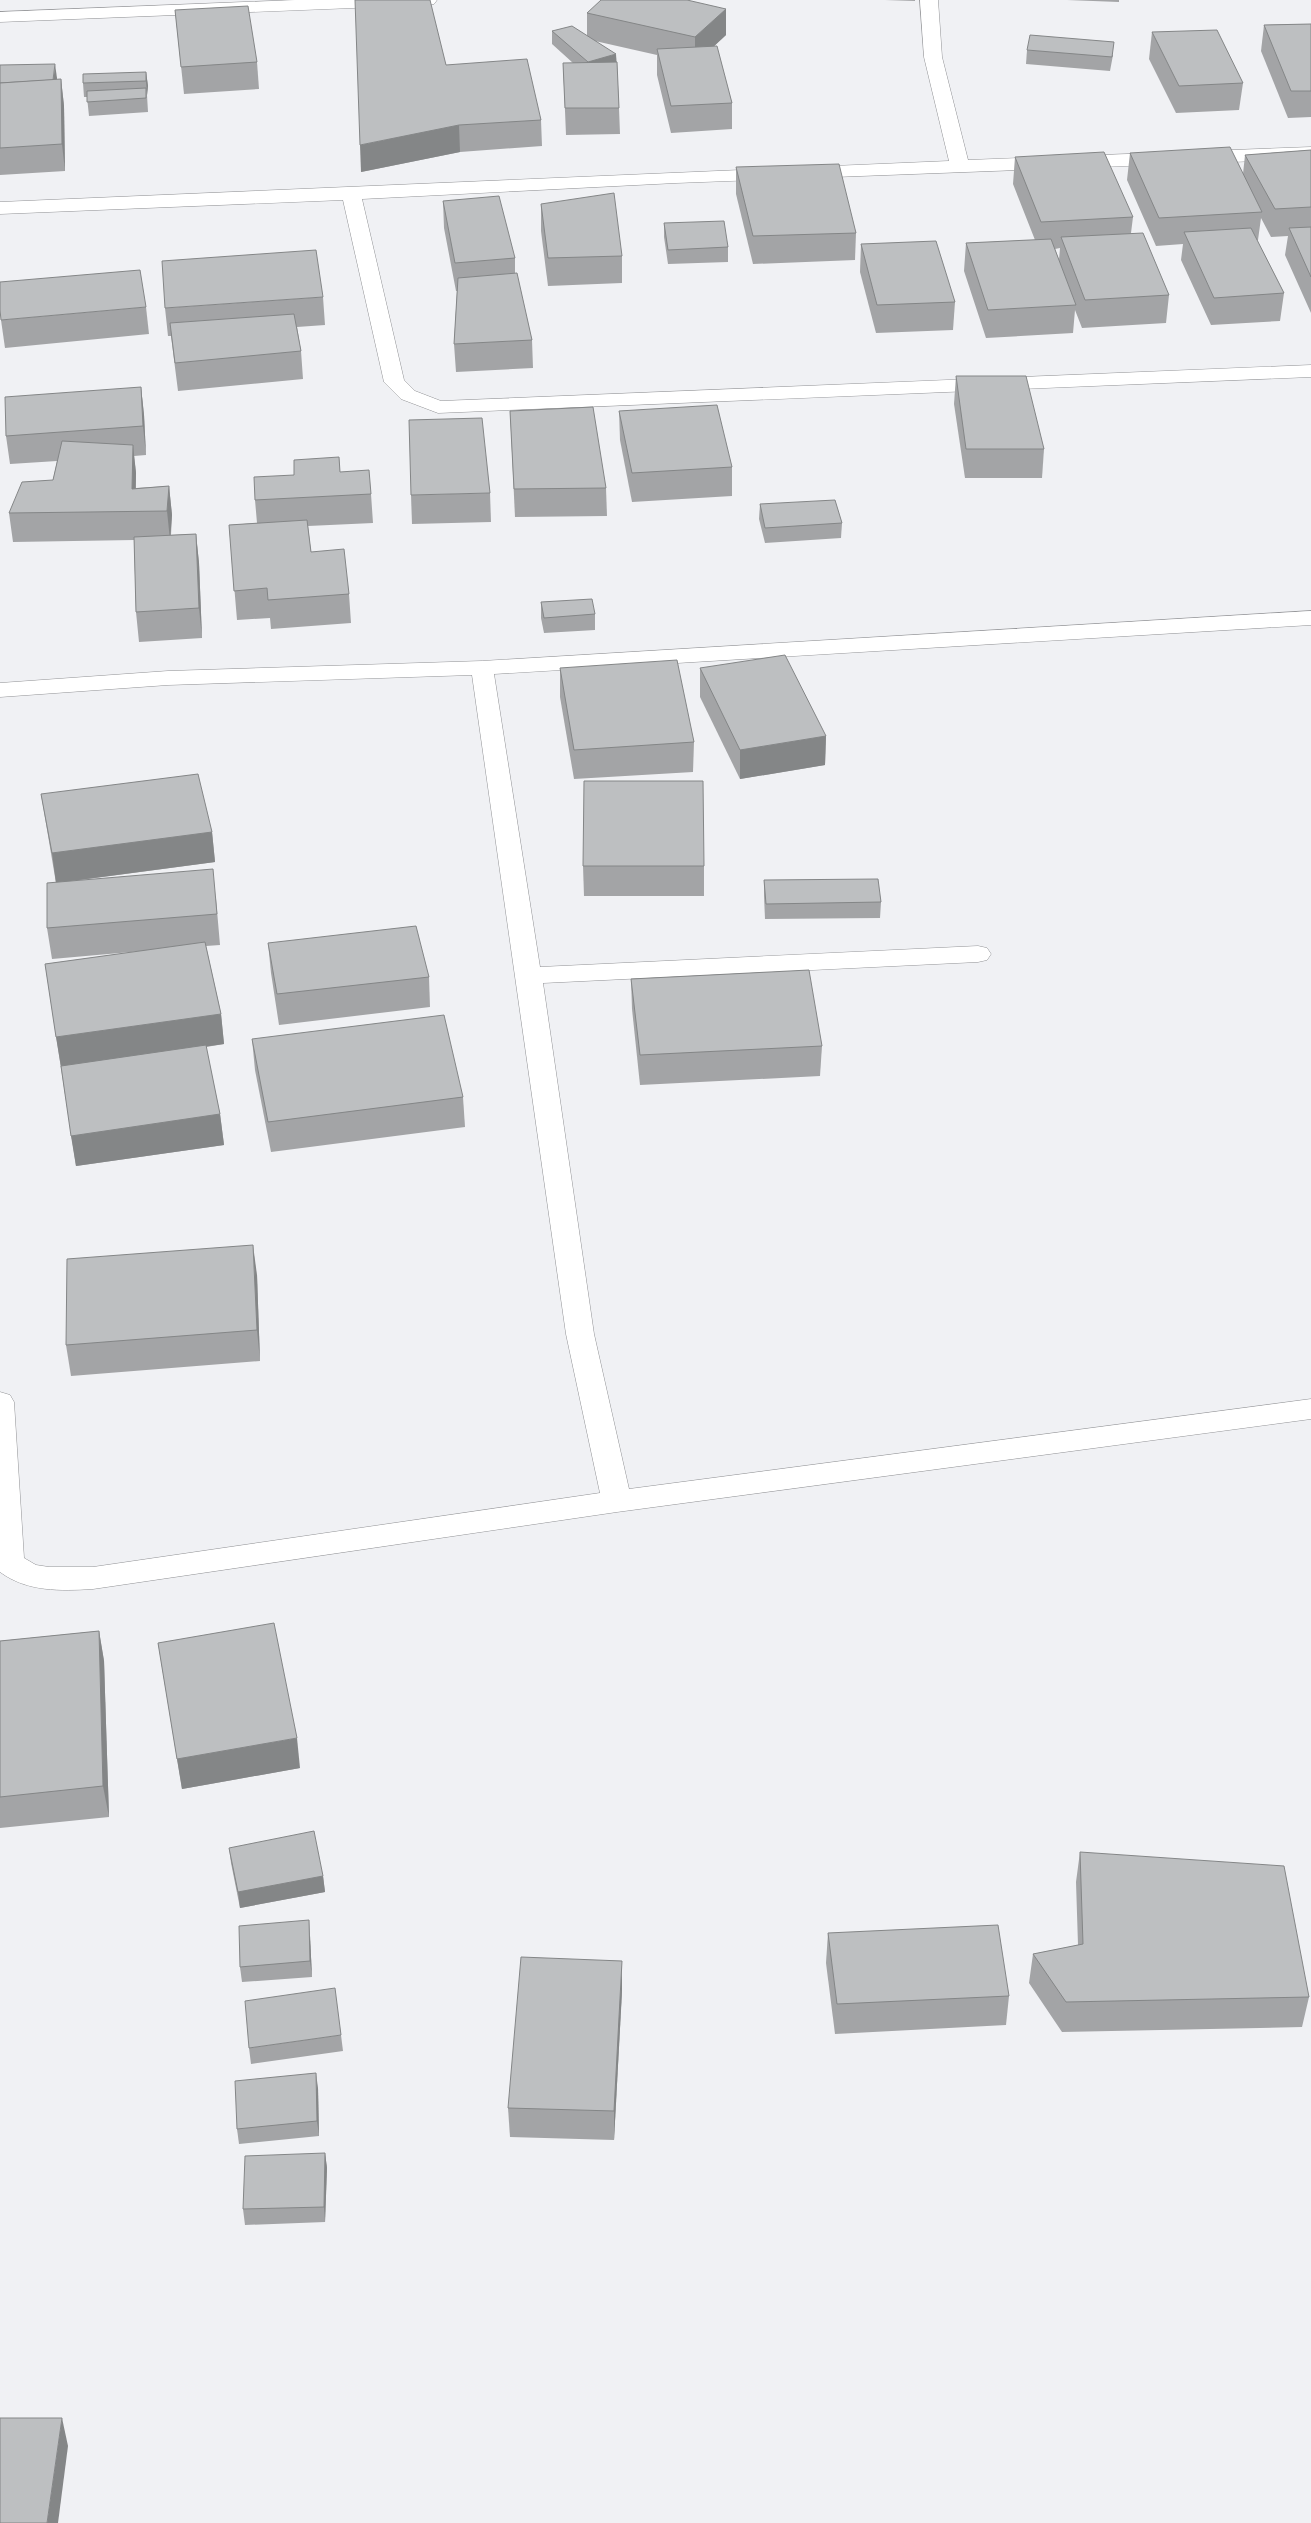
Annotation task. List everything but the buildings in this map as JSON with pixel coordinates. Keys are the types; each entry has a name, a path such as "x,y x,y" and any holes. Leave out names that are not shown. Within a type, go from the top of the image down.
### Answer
{"street":[{"path":"0,18 428,0"},
{"path":"929,0 933,57 960,166"},
{"path":"0,208 960,166 1311,153"},
{"path":"351,194 394,382 408,395 438,407 1311,371"},
{"path":"0,690 168,678 482,668 1311,618"},
{"path":"482,668 529,976 580,1334 617,1501"},
{"path":"529,976 978,954"},
{"path":"0,1402 9,1563 22,1572 43,1577 93,1578 617,1501 1311,1409"}]}
